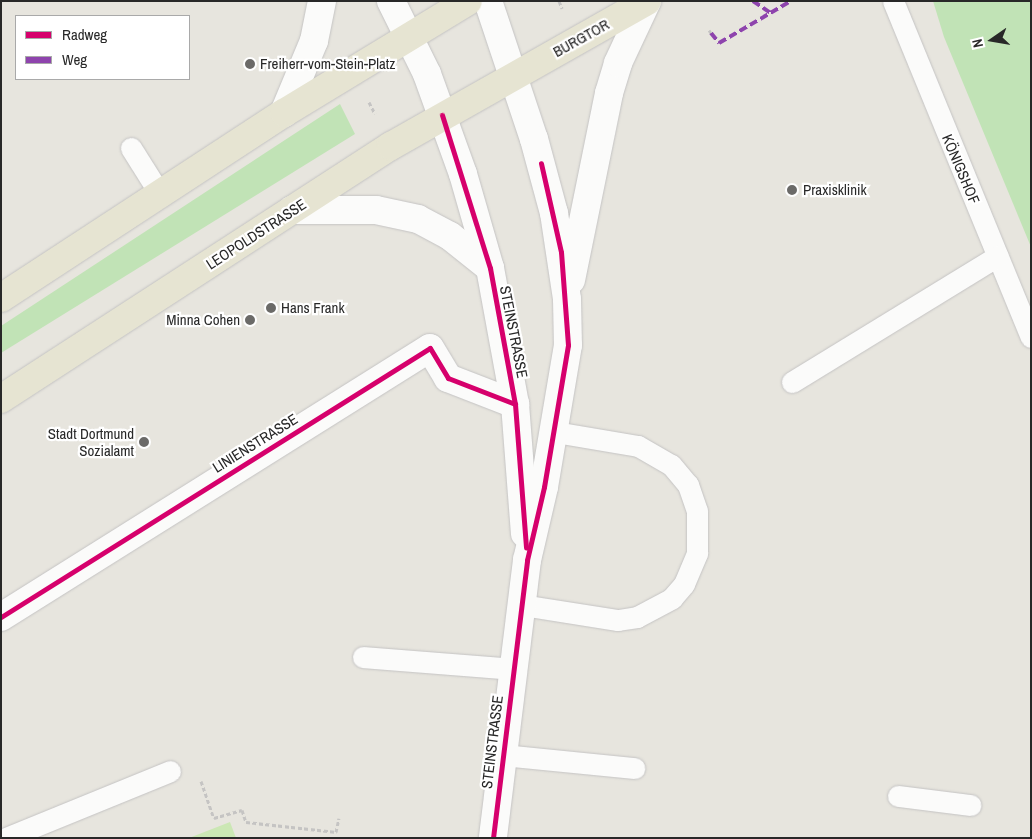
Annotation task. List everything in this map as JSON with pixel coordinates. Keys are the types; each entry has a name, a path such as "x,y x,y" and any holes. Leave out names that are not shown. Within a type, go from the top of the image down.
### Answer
{"main road":[{"path":"284,113 314,41 322,1"},
{"name":"STEINSTRASSE","path":"391,1 410,37 442,116 490,268 515,404 527,560"},
{"path":"1,298 284,113 468,1"},
{"name":"STEINSTRASSE","path":"488,1 514,76 554,213 567,299 568,345 555,432 527,560 493,838"},
{"path":"567,299 609,94 618,63 647,1"},
{"name":"BURGTOR","path":"514,76 647,1"},
{"name":"LEOPOLDSTRASSE","path":"1,399 292,210 442,116 514,76"},
{"path":"292,210 376,210 418,219 450,236 490,268"},
{"name":"LINIENSTRASSE","path":"1,617 430,348 448,378 515,404"}],"lane":[{"name":"KÖNIGSHOF","path":"893,1 1031,337"},
{"path":"130,148 160,194"},
{"path":"792,382 998,256"},
{"path":"522,605 618,620 637,617 672,598 684,584 697,553 697,512 688,485 671,465 638,446 555,432"},
{"path":"363,657 514,669"},
{"path":"503,755 634,768"},
{"path":"6,838 170,771"},
{"path":"898,796 970,804"}],"path":[{"path":"366,94 378,119"},
{"path":"170,771 200,779 214,818 242,810 246,822 336,832 339,818"}],"green space":[{"path":"933,1 1031,1 1031,247 944,37"},
{"path":"340,104 355,134 1,353 1,326"},
{"path":"230,822 236,838 189,838"}],"marked path":[{"path":"753,1 771,13"},
{"path":"711,33 719,43 791,1"}],"cycle path":[{"path":"442,115 490,268 515,404 526,548"},
{"path":"493,838 527,560 544,487 568,345 561,252 541,163"},
{"path":"1,617 430,348 448,378 515,404"}],"place":[{"name":"Freiherr-vom-Stein-Platz","path":"250,64"},
{"name":"Praxisklinik","path":"792,190"},
{"name":"Hans Frank","path":"271,308"},
{"name":"Minna Cohen","path":"250,320"},
{"name":"Stadt Dortmund Sozialamt","path":"144,442"}]}
